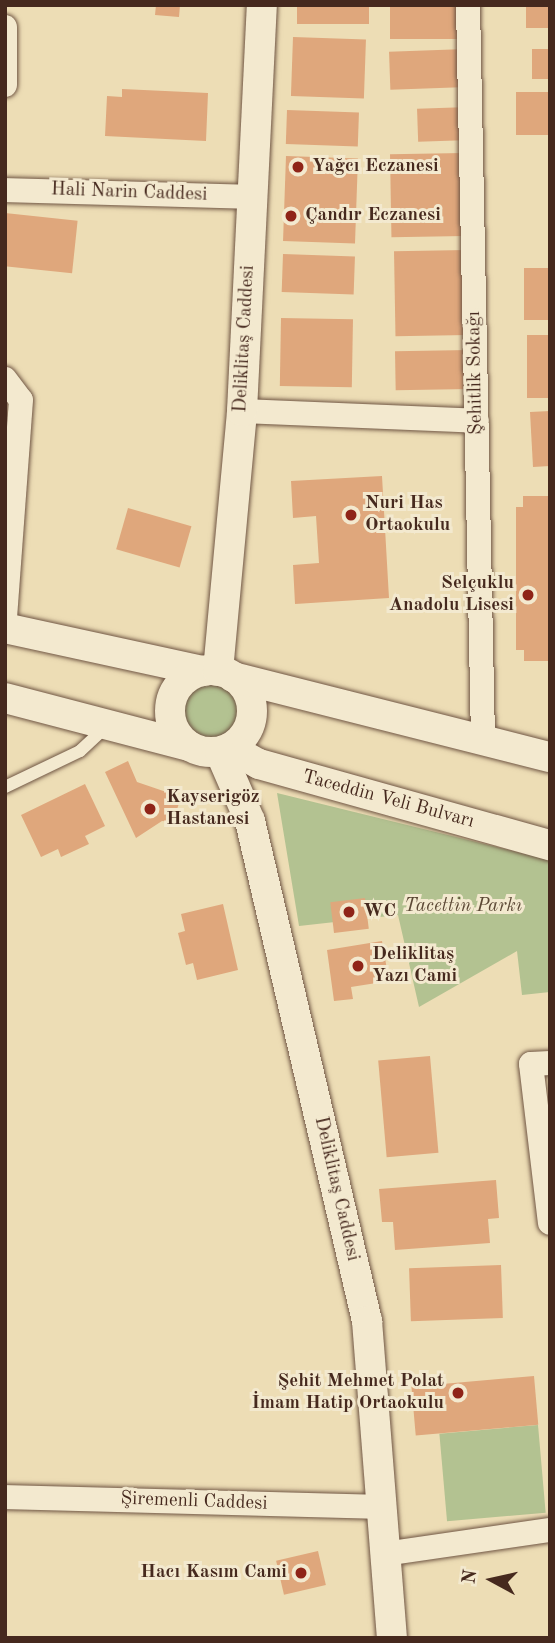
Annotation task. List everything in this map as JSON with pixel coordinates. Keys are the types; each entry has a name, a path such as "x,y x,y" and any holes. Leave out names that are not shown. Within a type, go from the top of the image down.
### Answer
{"street":[{"name":"Deliklitaş Caddesi","path":"218,673 242,411 262,5"},
{"name":"Şehitlik Sokağı","path":"468,5 482,741"},
{"path":"5,27 5,85"},
{"name":"Hali Narin Caddesi","path":"5,190 253,197"},
{"path":"5,379 21,400 5,617"},
{"path":"242,411 477,421"},
{"path":"5,628 218,673 550,757"},
{"path":"5,698 105,728 189,746 225,750 246,734 252,713 247,693 218,673 184,681 172,699 171,720 189,746"},
{"name":"Deliklitaş Caddesi","path":"225,750 250,821 362,1299 372,1355 392,1638"},
{"name":"Taceddin Veli Bulvarı","path":"225,750 259,764 550,845"},
{"path":"550,1063 531,1064 550,1223"},
{"name":"Şiremenli Caddesi","path":"5,1497 382,1507"},
{"path":"385,1554 550,1530"}],"lane":[{"path":"5,787 80,751 105,728"}],"green space":[{"path":"211,684 230,692 238,711 230,730 211,738 192,730 184,711 192,692"},
{"name":"Tacettin Parkı","path":"277,793 550,860 550,992 522,995 517,951 419,1007 398,915 299,926"},
{"path":"538,1425 546,1513 447,1521 439,1434"}],"building":[{"path":"156,5 180,5 179,17 155,15"},
{"path":"297,5 369,5 369,24 297,24"},
{"path":"390,5 464,5 464,39 390,39"},
{"path":"526,5 550,5 550,28 526,28"},
{"path":"293,37 366,40 364,99 291,96"},
{"path":"466,49 467,87 390,90 389,52"},
{"path":"532,49 550,49 550,79 532,79"},
{"path":"122,89 208,93 206,141 105,136 107,96 122,97"},
{"path":"516,92 550,92 550,135 516,135"},
{"path":"469,107 470,140 418,142 417,109"},
{"path":"287,110 359,113 358,146 286,144"},
{"path":"463,153 464,236 391,237 390,154"},
{"path":"286,156 358,159 355,243 283,241"},
{"path":"5,213 78,221 72,273 5,266"},
{"path":"466,250 467,335 395,336 394,251"},
{"path":"283,254 355,257 354,294 282,292"},
{"path":"524,268 550,268 550,320 524,320"},
{"path":"281,318 353,319 352,387 280,386"},
{"path":"527,335 550,335 550,398 527,398"},
{"path":"469,350 470,389 396,390 395,351"},
{"path":"550,411 550,466 533,467 530,412"},
{"path":"382,476 389,598 295,604 293,565 319,563 316,516 293,518 291,481"},
{"path":"523,496 550,496 550,661 524,661 524,650 516,650 516,507 523,507"},
{"path":"128,508 191,526 180,568 116,549"},
{"name":"Kayserigöz Hastanesi","path":"128,761 137,782 181,797 173,822 162,821 136,838 105,772"},
{"path":"85,784 105,826 85,836 89,844 61,857 58,849 41,857 21,815"},
{"name":"WC","path":"365,898 369,929 334,933 330,902"},
{"path":"223,904 238,970 197,980 193,963 186,965 178,933 185,931 181,914"},
{"name":"Deliklitaş Yazı Cami","path":"382,941 389,981 351,987 353,999 334,1001 327,950"},
{"path":"430,1056 438,1153 387,1157 378,1061"},
{"path":"496,1180 499,1218 488,1219 490,1243 395,1250 393,1222 382,1222 379,1189"},
{"path":"501,1265 503,1318 411,1321 409,1268"},
{"path":"534,1376 538,1425 416,1436 411,1387"},
{"name":"Hacı Kasım Cami","path":"318,1551 326,1585 284,1595 276,1561"}],"place":[{"name":"Yağcı Eczanesi","path":"298,167"},
{"name":"Çandır Eczanesi","path":"291,216"},
{"name":"Nuri Has Ortaokulu","path":"351,515"},
{"name":"Selçuklu Anadolu Lisesi","path":"528,595"},
{"name":"Kayserigöz Hastanesi","path":"150,809"},
{"name":"WC","path":"349,912"},
{"name":"Deliklitaş Yazı Cami","path":"358,966"},
{"name":"Şehit Mehmet Polat İmam Hatip Ortaokulu","path":"458,1393"},
{"name":"Hacı Kasım Cami","path":"301,1573"}]}
